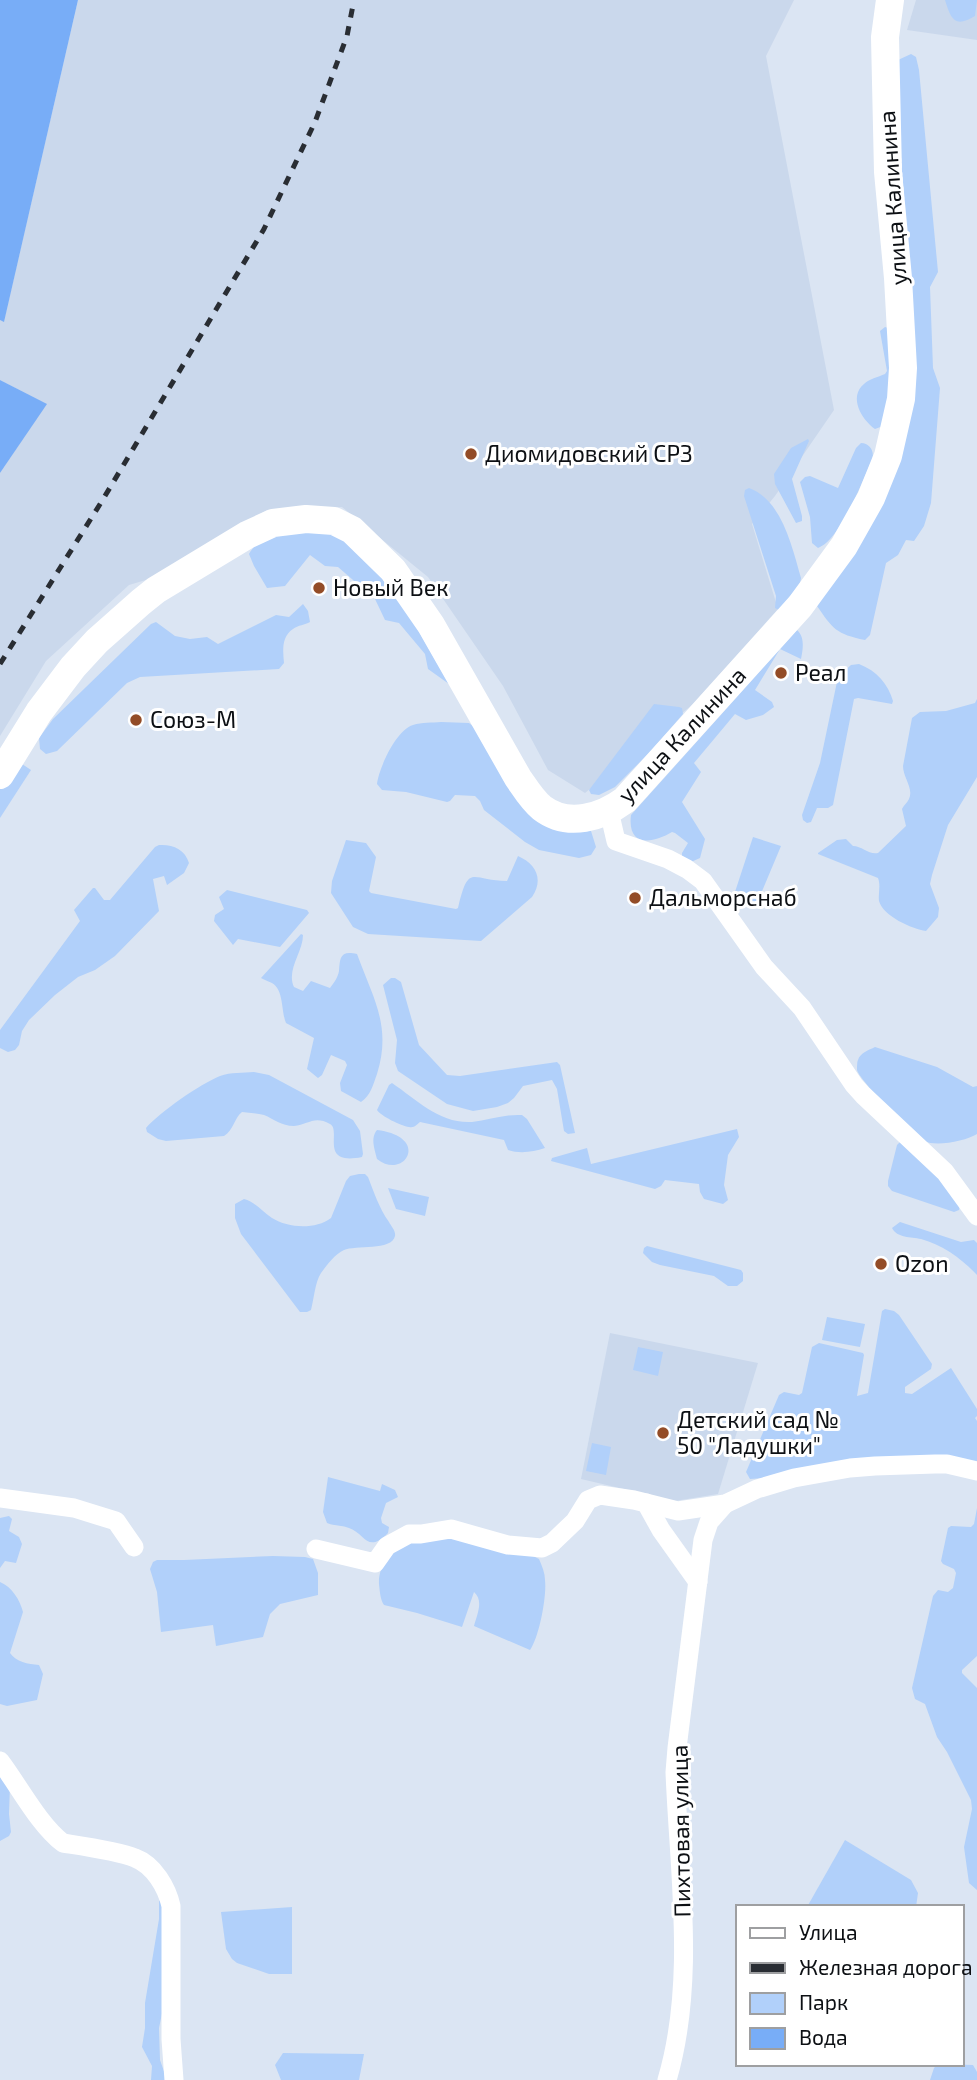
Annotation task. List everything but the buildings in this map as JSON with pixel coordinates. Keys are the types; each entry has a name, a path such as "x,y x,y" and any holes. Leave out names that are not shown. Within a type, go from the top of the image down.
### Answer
{"main road":[{"name":"улица Калинина","path":"0,775 39,712 73,667 97,641 156,590 232,543 273,523 306,519 334,521 352,530 393,570 432,625 518,778 543,809 564,818 578,819 609,811 625,800 800,606 844,546 871,498 888,456 901,399 903,368 888,172 885,37 890,0"}],"street":[{"path":"609,811 616,841 668,859 703,881 764,967 802,1007 854,1085 945,1172 977,1216"},
{"path":"316,1549 375,1563 387,1546 408,1534 451,1529 508,1545 542,1548 552,1543 575,1521 588,1500 594,1497 607,1495 678,1511 725,1504 757,1489 836,1470 947,1464 977,1471"},
{"path":"0,1498 74,1508 116,1521 134,1547"},
{"path":"646,1503 661,1530 698,1582"},
{"name":"Пихтовая улица","path":"667,2080 682,1998 682,1929 675,1772 703,1540 709,1522 725,1504"},
{"path":"0,1761 60,1841 135,1858 151,1870 169,1894 174,2080"}],"shaded area":[{"path":"78,0 794,0 766,56 834,410 775,496 752,524 778,609 692,705 585,793 548,770 503,686 428,577 342,507 267,510 149,579 129,585 46,661 0,736 0,473 46,404 0,380 0,320 4,321"},
{"path":"916,0 977,0 977,40 907,30"},
{"name":"Детский сад № 50 \"Ладушки\"","path":"610,1333 758,1363 718,1494 675,1501 581,1479"}],"green space":[{"path":"945,0 977,0 975,16 963,21 955,20 949,13"},
{"path":"911,54 916,57 919,70 938,272 930,287 933,368 940,388 931,503 924,526 914,541 906,540 898,555 886,563 870,635 865,640 836,629 817,606 896,461 898,60"},
{"path":"888,328 893,368 883,426 875,429 862,414 857,395 866,382 887,371 880,331"},
{"path":"808,439 792,479 802,516 802,521 796,523 775,484 774,474 791,448"},
{"path":"861,443 871,448 872,460 842,522 826,543 818,548 812,543 810,517 800,482 810,476 838,488 856,448"},
{"path":"749,488 760,494 778,514 801,578 800,584 779,610 775,608 776,596 744,496 745,490"},
{"path":"331,528 387,576 449,684 428,669 425,654 399,623 385,620 375,599 338,567 325,566 310,555 285,586 267,588 249,554 256,545 265,538 285,531"},
{"path":"303,604 308,611 310,622 295,628 286,636 284,663 279,669 140,677 127,683 57,751 46,754 40,749 39,738 53,719 151,624 156,622 175,636 190,639 207,637 218,644 276,615 289,617"},
{"path":"797,630 803,647 801,659 780,649 755,690 772,702 774,707 763,715 746,720 735,714 694,763 701,772 682,802 705,839 700,858 691,862 682,857 688,843 672,832 657,839 637,838 633,833 631,815"},
{"path":"859,664 881,679 893,701 892,704 854,699 833,805 817,808 811,822 807,823 802,815 820,763 838,677 851,665"},
{"path":"977,699 977,777 948,825 932,875 930,884 939,908 938,917 926,931 920,930 906,925 886,912 879,901 878,878 818,853 837,840 846,839 853,846 878,853 906,826 902,809 909,799 910,791 903,766 912,718 920,712 946,711 975,703"},
{"path":"654,704 682,708 683,714 615,787 599,795 591,794 589,790"},
{"path":"469,723 474,727 583,827 591,831 596,847 591,855 579,858 539,850 484,810 475,796 455,795 447,802 406,792 382,790 377,784 381,769 400,734 413,725"},
{"path":"19,762 31,770 0,818 0,786"},
{"path":"753,837 781,846 757,903 734,895"},
{"path":"346,840 366,843 376,857 369,891 371,893 456,909 469,879 479,877 507,881 518,856 534,868 538,878 536,890 532,897 481,941 368,934 353,927 331,893 332,881"},
{"path":"159,845 177,848 189,863 184,873 167,885 164,876 153,879 159,911 115,956 95,970 78,977 29,1020 15,1050 8,1052 0,1048 0,1030 80,921 74,910 93,888 104,900 110,900"},
{"path":"227,890 307,910 309,913 280,947 238,939 233,945 214,921 215,915 224,909 219,897"},
{"path":"301,934 302,941 292,974 294,987 303,991 311,981 330,988 338,975 342,956 347,953 357,954 379,1012 381,1057 371,1090 361,1102 341,1091 340,1083 347,1065 345,1061 331,1055 318,1078 307,1069 314,1038 286,1023 279,991 272,983 261,978"},
{"path":"391,978 401,982 419,1045 447,1075 460,1076 557,1062 560,1065 575,1133 568,1134 564,1131 557,1089 552,1080 523,1086 508,1103 473,1111 447,1104 398,1071 395,1063 397,1040 383,985"},
{"path":"875,1047 937,1067 973,1087 977,1086 977,1134 959,1141 943,1143 929,1143 918,1137 877,1096 857,1070 861,1055"},
{"path":"254,1072 269,1075 353,1120 360,1131 362,1157 340,1156 334,1146 333,1128 320,1120 289,1126 264,1115 242,1112 224,1136 166,1141 147,1132 146,1128 161,1114 202,1085 224,1075"},
{"path":"392,1083 429,1110 460,1122 522,1115 545,1148 526,1152 513,1151 508,1150 504,1140 420,1122 411,1127 396,1123 377,1110"},
{"path":"737,1129 739,1137 728,1155 724,1185 728,1200 723,1204 704,1199 699,1184 665,1180 655,1189 551,1161 552,1158 587,1148 591,1164"},
{"path":"377,1130 394,1134 404,1141 408,1155 403,1161 396,1165 377,1159 373,1140"},
{"path":"900,1142 940,1177 960,1206 959,1210 954,1212 892,1191 888,1181"},
{"path":"359,1174 368,1177 395,1236 387,1244 344,1250 337,1254 319,1277 311,1310 300,1312 241,1234 235,1218 235,1204 244,1199 248,1200 278,1221 310,1226 331,1218 346,1181 350,1176"},
{"path":"388,1188 429,1197 425,1216 396,1209"},
{"path":"900,1222 961,1242 974,1240 977,1243 977,1275 958,1258 937,1245 897,1234 892,1228"},
{"path":"647,1246 741,1270 743,1281 737,1286 728,1286 714,1276 660,1265 652,1262 643,1253"},
{"path":"885,1309 899,1315 932,1364 931,1369 905,1387 905,1393 912,1394 951,1368 977,1409 977,1463 750,1479 746,1472 779,1395 784,1392 799,1395 802,1393 812,1347 819,1343 863,1353 857,1396 868,1393 882,1311"},
{"path":"827,1317 865,1324 860,1347 822,1340"},
{"path":"638,1347 663,1352 658,1376 633,1370"},
{"path":"592,1443 611,1447 606,1475 586,1471"},
{"path":"328,1477 380,1491 382,1484 395,1490 398,1497 386,1503 381,1518 382,1523 389,1527 388,1533 371,1542 349,1528 327,1523 323,1512"},
{"path":"977,1508 977,1656 962,1673 977,1688 977,1890 969,1883 964,1847 972,1809 971,1800 937,1737 925,1704 915,1699 912,1688 933,1596 938,1590 948,1592 953,1588 956,1573 941,1561 948,1528 971,1527"},
{"path":"9,1516 12,1519 9,1531 19,1537 22,1544 16,1563 5,1561 0,1568 0,1518"},
{"path":"453,1537 539,1559 544,1575 545,1596 539,1627 530,1650 474,1626 479,1599 474,1592 462,1627 384,1605 380,1595 379,1577 392,1554 414,1541"},
{"path":"273,1556 313,1559 318,1573 318,1595 280,1604 270,1614 263,1637 216,1646 213,1625 161,1632 157,1592 150,1569 153,1562"},
{"path":"0,1582 15,1594 23,1612 10,1653 19,1660 39,1665 43,1674 37,1700 7,1706 0,1704"},
{"path":"0,1768 10,1785 11,1832 0,1841"},
{"path":"845,1840 911,1880 918,1893 916,1905 808,1905"},
{"path":"159,1900 164,1909 165,1999 159,2028 160,2060 167,2080 151,2080 152,2066 142,2047 145,2003 159,1919"},
{"path":"292,1907 292,1974 269,1974 232,1959 226,1949 221,1912"},
{"path":"283,2053 364,2054 359,2080 281,2080 275,2065"},
{"path":"973,2065 977,2080 930,2080 934,2068"}],"water":[{"path":"0,0 78,0 4,322 0,320"},
{"path":"0,380 47,404 0,473"}],"railway":[{"path":"0,664 102,501 264,229 315,122 347,36 354,0"}],"place":[{"name":"Диомидовский СРЗ","path":"471,454"},
{"name":"Новый Век","path":"319,588"},
{"name":"Реал","path":"781,673"},
{"name":"Союз-М","path":"136,720"},
{"name":"Дальморснаб","path":"635,898"},
{"name":"Ozon","path":"881,1264"},
{"name":"Детский сад № 50 \"Ладушки\"","path":"663,1433"}]}
